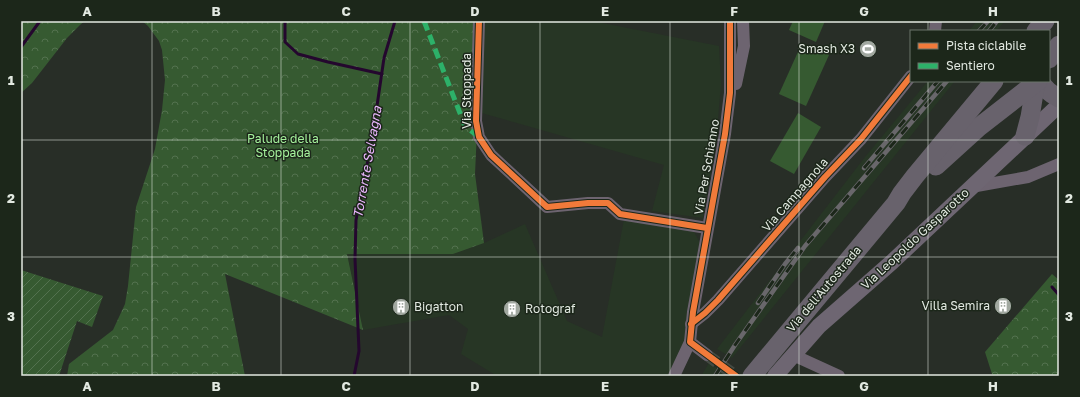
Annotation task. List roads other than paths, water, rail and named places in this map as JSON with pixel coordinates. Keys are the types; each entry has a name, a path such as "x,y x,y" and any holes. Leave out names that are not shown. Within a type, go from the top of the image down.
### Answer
{"highway":[{"path":"1037,30 1045,21"},
{"path":"1050,58 1059,45"},
{"path":"1050,71 1059,64"},
{"path":"896,203 915,176 993,82"},
{"path":"896,203 905,198 964,140 1037,82"},
{"path":"1025,136 1038,82"},
{"path":"1039,82 1050,93 1059,98"},
{"name":"Via dell'Autostrada","path":"753,375 896,203"}],"main road":[{"name":"Via Leopoldo Gasparotto","path":"775,376 819,326 892,262 1059,105"}],"street":[{"name":"Via Stoppada","path":"478,21 476,121 479,136 491,155 547,207 588,203 608,203 620,214 707,228"},
{"name":"Via Per Schianno","path":"690,342 691,324 707,228 725,134 730,93 730,21"},
{"path":"725,134 744,46 743,21"},
{"name":"Via Campagnola","path":"691,324 718,300 825,177 861,139 910,77"},
{"path":"971,187 1028,177 1059,164"},
{"path":"674,376 690,342 707,355"},
{"path":"793,355 839,376"}],"waterway":[{"path":"21,47 40,21"},
{"path":"285,21 285,42 298,54 382,74"},
{"name":"Torrente Selvagna","path":"354,376 359,351 355,259 356,220 372,140 384,58 395,21"},
{"path":"1052,287 1059,295"}],"tunnel":[{"path":"707,355 736,376"}],"railway":[{"path":"980,30 988,21"},
{"path":"990,30 997,21"},
{"path":"864,168 937,82"},
{"path":"715,376 735,345 805,246 946,82"},
{"path":"758,303 798,248"}],"place":[{"name":"Smash X3","path":"868,49"},
{"name":"Villa Semira","path":"1003,306"},
{"name":"Bigatton","path":"401,307"},
{"name":"Rotograf","path":"512,309"}],"park label":[{"name":"Palude della Stoppada","path":"283,146"}]}
